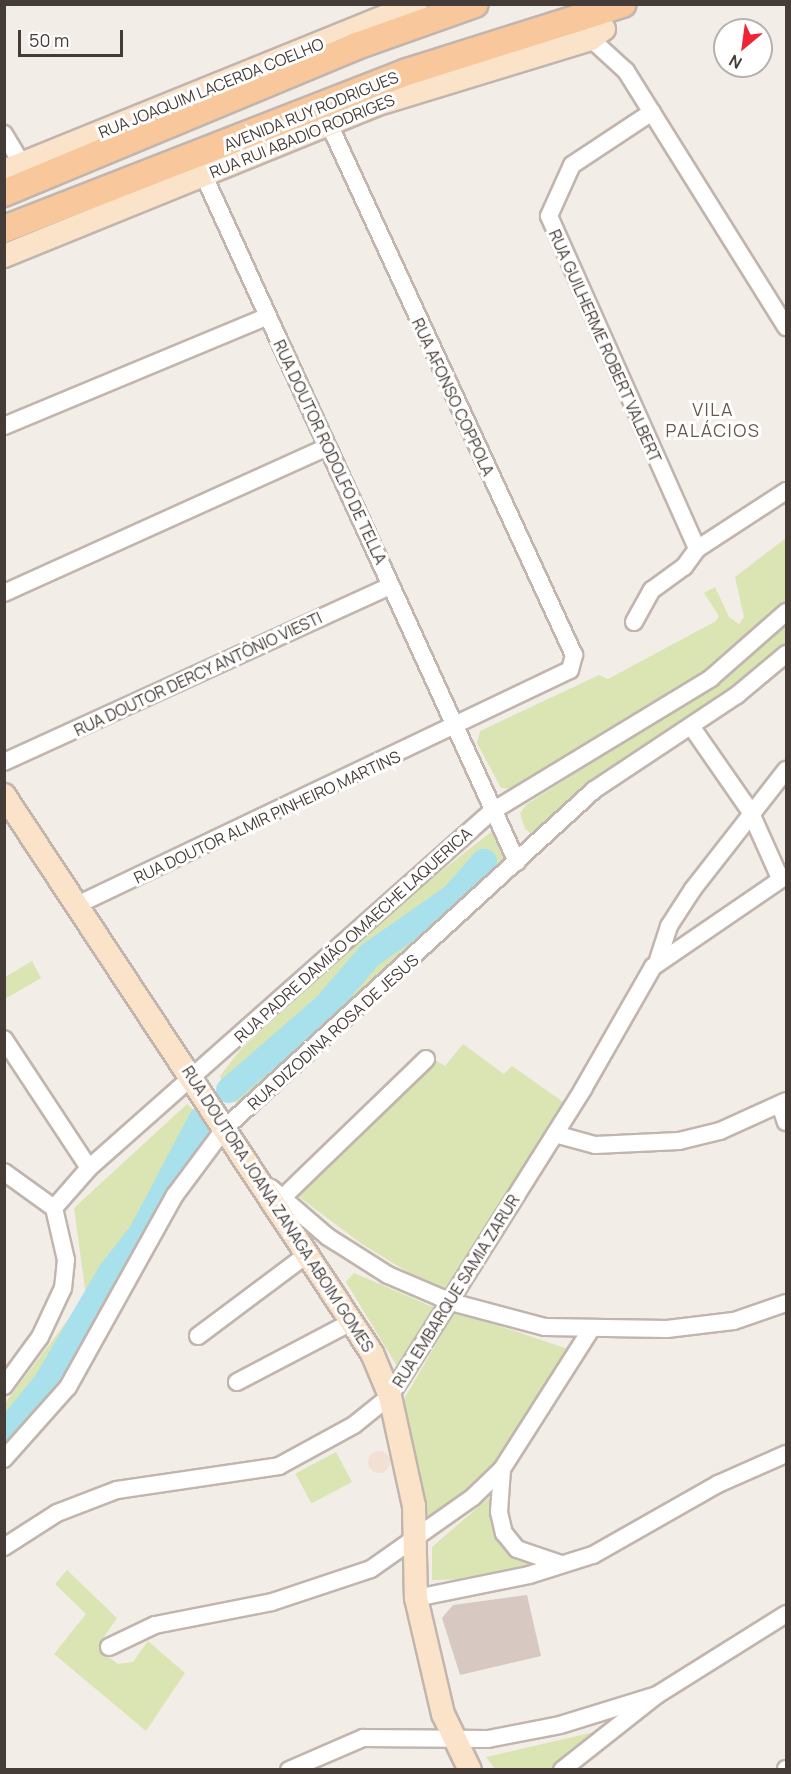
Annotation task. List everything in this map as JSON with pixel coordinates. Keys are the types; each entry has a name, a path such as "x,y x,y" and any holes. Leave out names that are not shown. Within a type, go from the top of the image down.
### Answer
{"main road":[{"path":"4,193 354,47 475,4"},
{"name":"AVENIDA RUY RODRIGUES","path":"4,229 389,78 595,21 623,4"}],"street":[{"name":"RUA JOAQUIM LACERDA COELHO","path":"14,167 416,4"},
{"path":"595,21 786,327"},
{"name":"RUA RUI ABADIO RODRIGES","path":"4,256 329,124 595,21"},
{"name":"RUA GUILHERME ROBERT VALBERT","path":"652,112 572,165 555,191 549,216 697,549"},
{"name":"RUA AFONSO COPPOLA","path":"329,124 574,655 570,670 456,728"},
{"path":"4,134 14,167"},
{"name":"RUA DOUTOR RODOLFO DE TELLA","path":"204,176 456,728"},
{"path":"4,426 268,316"},
{"path":"4,594 327,447"},
{"path":"634,622 652,590 684,567 697,549 786,491"},
{"name":"RUA DOUTOR DERCY ANTÔNIO VIESTI","path":"4,762 391,586"},
{"name":"RUA PADRE DAMIÃO OMAECHE LAQUERICA","path":"54,1208 89,1168 194,1080 491,812 711,678 786,612"},
{"name":"RUA DIZODINA ROSA DE JESUS","path":"4,1459 68,1387 176,1195 225,1128 594,790 691,726 786,654"},
{"path":"656,963 783,877 750,811 691,726"},
{"path":"456,728 491,812 517,862"},
{"name":"RUA DOUTOR ALMIR PINHEIRO MARTINS","path":"77,905 456,728"},
{"path":"656,963 669,926 750,811 786,770"},
{"name":"RUA DOUTORA JOANA ZANAGA ABOIM GOMES","path":"4,795 252,1168 279,1202 353,1321 390,1396 416,1538 416,1598 452,1736 470,1770"},
{"name":"RUA EMBARQUE SAMIA ZARUR","path":"6,1544 23,1532 117,1490 279,1466 354,1425 390,1396 555,1134 656,963"},
{"path":"4,1039 89,1168"},
{"path":"426,1059 279,1202 328,1237 388,1275 451,1302 545,1327 591,1331 709,1325 786,1303"},
{"path":"555,1134 595,1145 679,1141 720,1131 783,1103 786,1122"},
{"path":"4,1172 54,1208 66,1276 40,1337 7,1378"},
{"path":"198,1336 309,1253"},
{"path":"237,1382 353,1321"},
{"path":"109,1647 155,1625 272,1602 342,1581 416,1538 473,1497 502,1469 591,1331"},
{"path":"416,1598 565,1565 786,1454"},
{"path":"502,1469 499,1512 504,1533 517,1549 565,1565"},
{"path":"562,1770 657,1695 786,1614"},
{"path":"289,1770 363,1738 452,1736 488,1739 526,1733 657,1695"}],"shaded area":[{"path":"379,1451 387,1454 390,1462 387,1470 379,1473 371,1470 368,1462 371,1454"}],"green space":[{"path":"786,538 786,603 738,647 674,694 515,789 501,788 477,743 480,731 599,675 608,679 716,621 719,616 704,593 715,587 729,617 739,624 744,617 735,577"},
{"path":"786,626 786,646 740,687 534,836 525,829 520,813 527,804 699,695"},
{"path":"491,832 499,837 508,861 261,1085 240,1103 230,1101 220,1076 240,1050 393,909"},
{"path":"32,961 41,978 5,999 5,977"},
{"path":"463,1044 504,1074 512,1066 569,1106 450,1298 362,1244 287,1188 426,1054 445,1066"},
{"path":"187,1104 208,1123 212,1136 67,1376 5,1447 5,1403 86,1296 74,1208"},
{"path":"354,1273 440,1310 400,1371 346,1282"},
{"path":"455,1311 568,1349 494,1468 458,1504 429,1521 403,1401"},
{"path":"336,1452 352,1482 311,1504 295,1474"},
{"path":"492,1495 496,1527 541,1568 477,1579 432,1580 432,1547"},
{"path":"67,1570 117,1618 100,1643 110,1658 118,1664 133,1662 148,1641 185,1673 146,1731 54,1654 86,1614 55,1584"},
{"path":"594,1732 555,1769 495,1769 486,1757"}],"building":[{"path":"527,1595 541,1656 460,1675 442,1618 453,1605"}],"waterway":[{"path":"229,1090 326,1006 370,955 453,897 484,862"},
{"path":"4,1434 46,1383 111,1272 141,1234 201,1120"}],"district":[{"name":"VILA PALÁCIOS","path":"713,420"}]}
